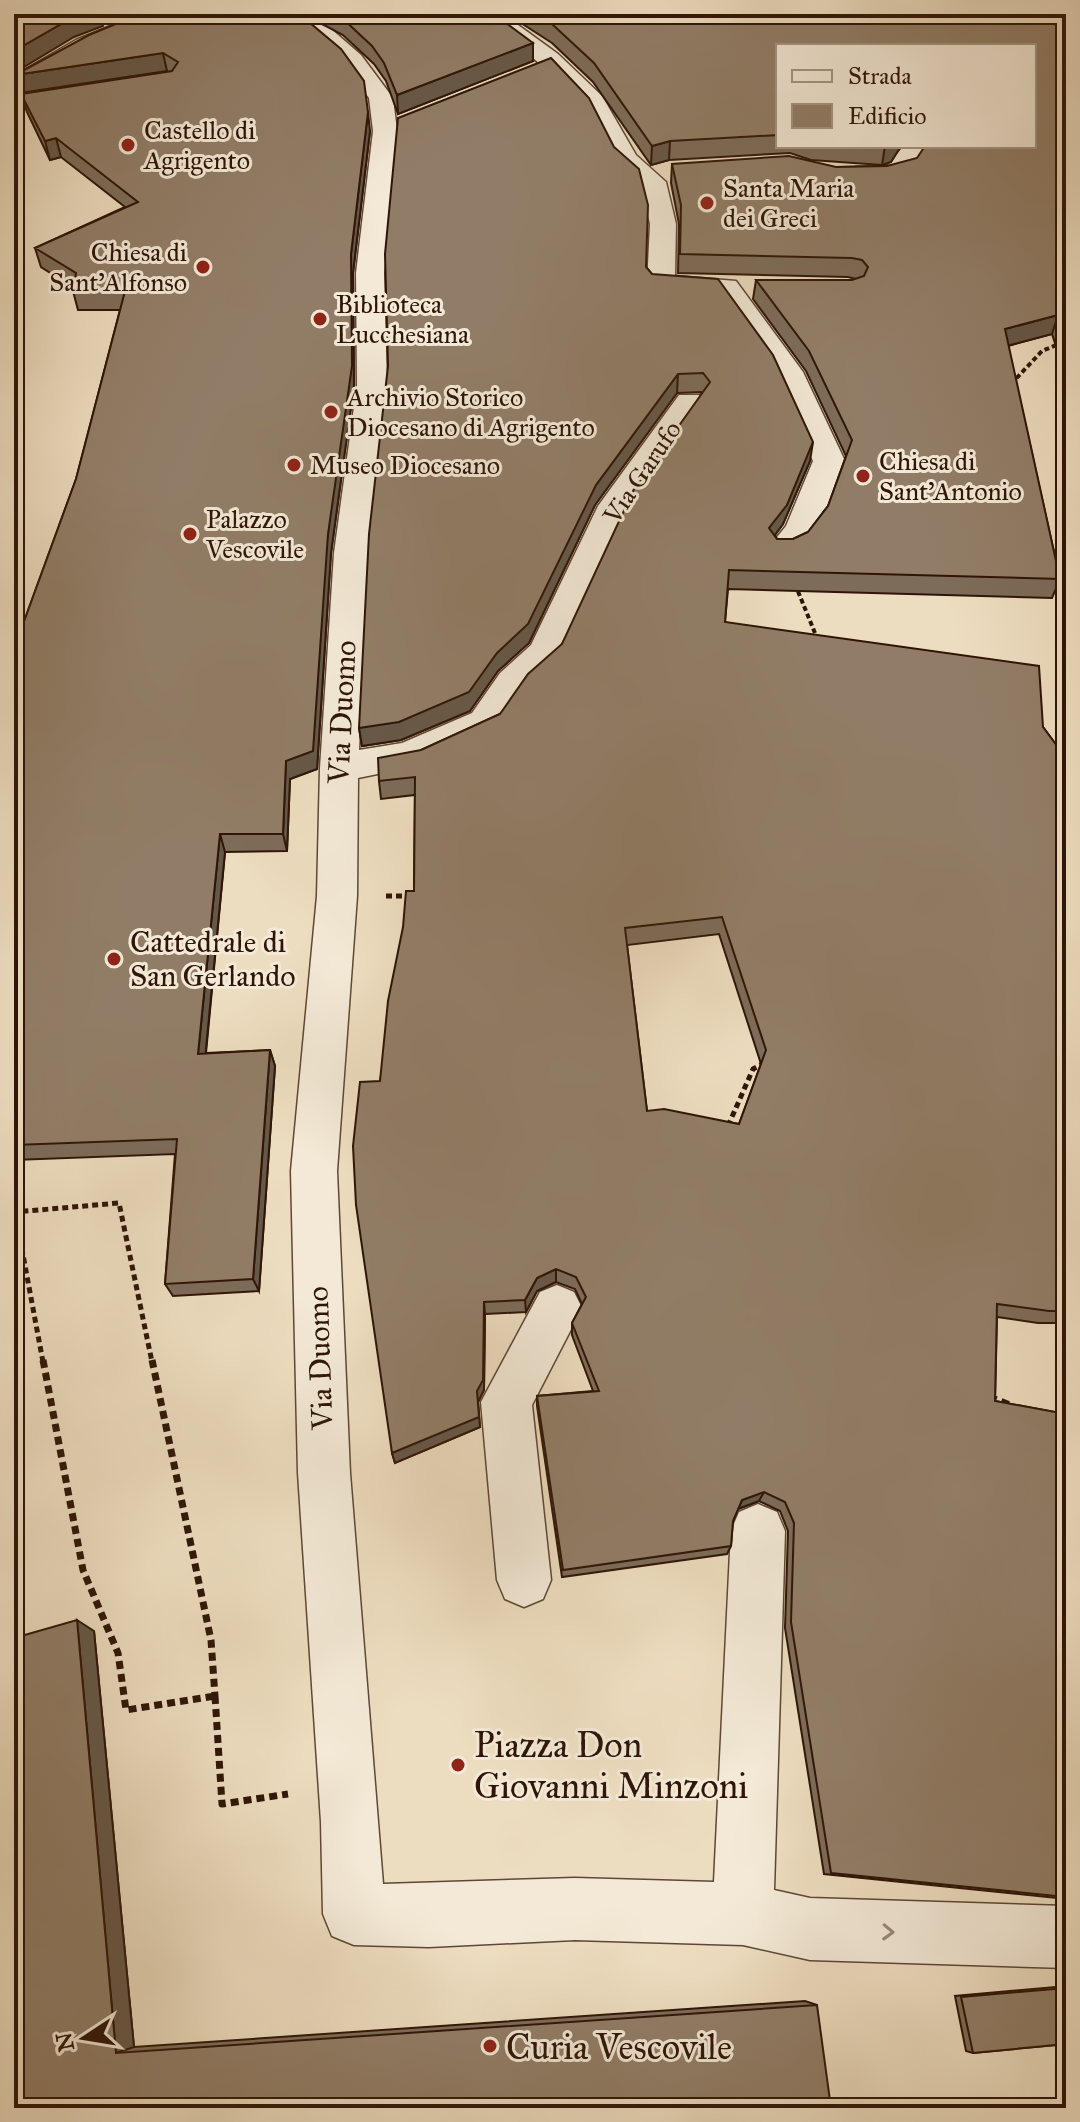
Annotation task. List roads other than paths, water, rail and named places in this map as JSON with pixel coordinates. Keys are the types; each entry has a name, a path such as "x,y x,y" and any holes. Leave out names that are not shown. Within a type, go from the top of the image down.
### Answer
{"street":[{"name":"Via Duomo","path":"268,14 322,33 353,60 399,126 370,273 372,385 351,553 339,768 337,896 314,1171 324,1473 354,1914 429,1916 575,1909 743,1914"},
{"path":"485,14 507,26 555,65 603,113 619,153 636,172 661,176 661,284 757,287"},
{"path":"102,16 155,16"},
{"path":"14,86 84,45 155,16"},
{"path":"523,74 555,65"},
{"path":"833,173 896,174 903,169 911,153 938,148"},
{"path":"726,287 788,372 829,461 801,530 786,547"},
{"name":"Via Garufo","path":"339,768 409,755 485,722 513,682 546,652 614,506 690,401"},
{"path":"524,1580 506,1402 557,1308"},
{"path":"758,1531 743,1914 810,1929 1066,1937"}],"place":[{"name":"Castello di Agrigento","path":"128,145"},
{"name":"Santa Maria dei Greci","path":"707,203"},
{"name":"Chiesa di Sant'Alfonso","path":"203,267"},
{"name":"Biblioteca Lucchesiana","path":"320,319"},
{"name":"Archivio Storico Diocesano di Agrigento","path":"331,412"},
{"name":"Museo Diocesano","path":"294,465"},
{"name":"Chiesa di Sant'Antonio","path":"863,476"},
{"name":"Palazzo Vescovile","path":"190,534"},
{"name":"Cattedrale di San Gerlando","path":"114,959"},
{"name":"Piazza Don Giovanni Minzoni","path":"458,1765"},
{"name":"Curia Vescovile","path":"490,2046"}]}
